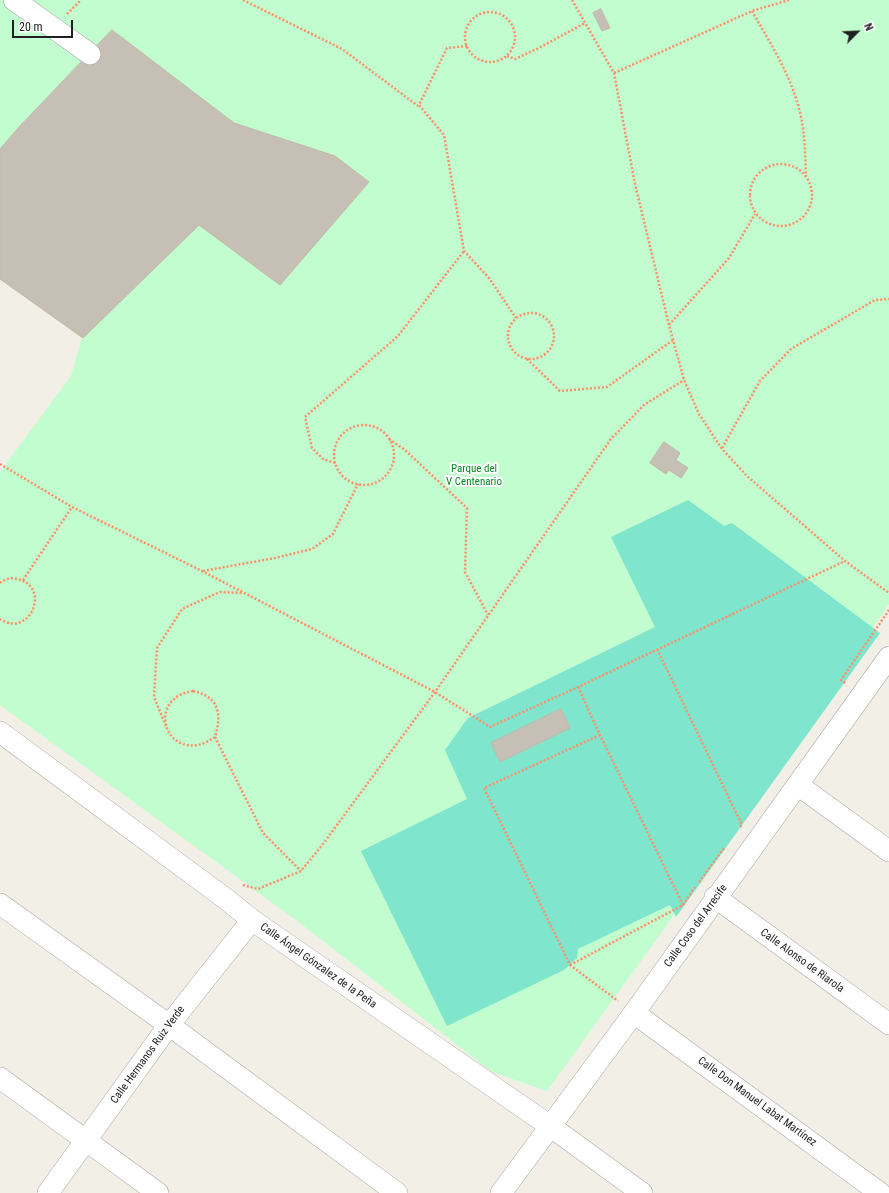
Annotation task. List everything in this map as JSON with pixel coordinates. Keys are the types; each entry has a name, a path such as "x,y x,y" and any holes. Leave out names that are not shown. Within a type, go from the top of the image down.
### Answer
{"street":[{"path":"14,0 90,54"},
{"name":"Calle Coso del Arrecife","path":"501,1193 634,1012 862,694 886,669"},
{"name":"Calle Ángel Gónzalez de la Peña","path":"0,732 226,899 252,920 550,1126 642,1193"},
{"path":"798,785 889,851"},
{"name":"Calle Alonso de Riarola","path":"716,897 889,1024"},
{"path":"0,904 397,1193"},
{"name":"Calle Hermanos Ruiz Verde","path":"48,1193 169,1026 252,920"},
{"name":"Calle Don Manuel Labat Martínez","path":"634,1012 880,1193"},
{"path":"0,1078 158,1193"}],"path":[{"path":"243,0 342,50 421,108 444,135 464,251 489,278 516,318"},
{"path":"572,0 614,73 635,184 669,326 684,380 699,414 722,449 746,476 845,561 889,593"},
{"path":"614,73 752,11 789,0"},
{"path":"752,11 789,79 798,106 804,136 806,176"},
{"path":"488,12 499,13 512,24 515,32 514,45 507,56 498,61 489,62 480,60 471,54 467,46 465,38 469,23 479,14 488,12"},
{"path":"507,56 515,59 537,50 585,23"},
{"path":"421,108 418,105 447,48 467,46"},
{"path":"777,164 788,164 798,169 806,176 812,188 812,200 808,212 800,221 788,226 776,226 765,222 755,214 749,193 752,183 758,173 766,167 777,164"},
{"path":"669,326 729,258 755,214"},
{"path":"335,463 323,459 312,448 305,417 398,336 464,251"},
{"path":"722,449 760,381 791,349 875,300 889,298"},
{"path":"527,359 536,359 543,356 549,350 554,338 553,330 550,324 538,314 530,313 523,314 516,318 511,324 508,337 510,346 514,353 527,359 560,391 607,387 673,340"},
{"path":"226,899 237,883 258,889 301,871 323,844 435,692 611,439 644,406 684,380"},
{"path":"389,439 393,448 394,459 389,472 382,480 368,486 353,484 346,480 339,472 335,463 334,450 338,440 350,429 363,425 374,427 382,431 389,439 405,450 467,508 466,572 488,615"},
{"path":"0,464 72,507 202,571 435,692 490,727 845,561"},
{"path":"202,571 312,550 333,534 358,484"},
{"path":"23,580 72,507"},
{"path":"0,583 9,578 23,580 34,592 36,601 30,616 21,622 13,623 0,619"},
{"path":"215,736 199,745 189,745 180,742 170,734 154,697 157,648 182,609 220,592 245,593"},
{"path":"862,694 841,680 889,610"},
{"path":"657,649 742,825 737,831"},
{"path":"578,687 683,905"},
{"path":"166,726 165,716 168,707 174,698 184,692 193,691 207,696 214,702 218,710 219,723 215,736 263,833 301,871"},
{"path":"600,735 484,788 570,965 634,1012"},
{"path":"570,965 683,905 728,843"}],"green space":[{"name":"Parque del V Centenario","path":"0,0 889,0 889,604 659,936 547,1091 492,1072 296,920 0,705 0,472 71,376 82,338 0,279"},
{"path":"688,500 724,526 732,523 880,633 676,917 670,905 578,949 577,958 564,970 447,1026 361,851 467,799 445,750 468,718 655,627 611,537"}],"building":[{"path":"601,9 610,28 602,31 593,13"},
{"path":"112,30 234,123 335,156 369,182 280,285 199,225 83,338 0,279 0,149"},
{"path":"664,442 680,453 676,460 688,468 681,478 669,470 666,474 650,463"},
{"path":"561,709 570,728 500,762 491,743"}]}
